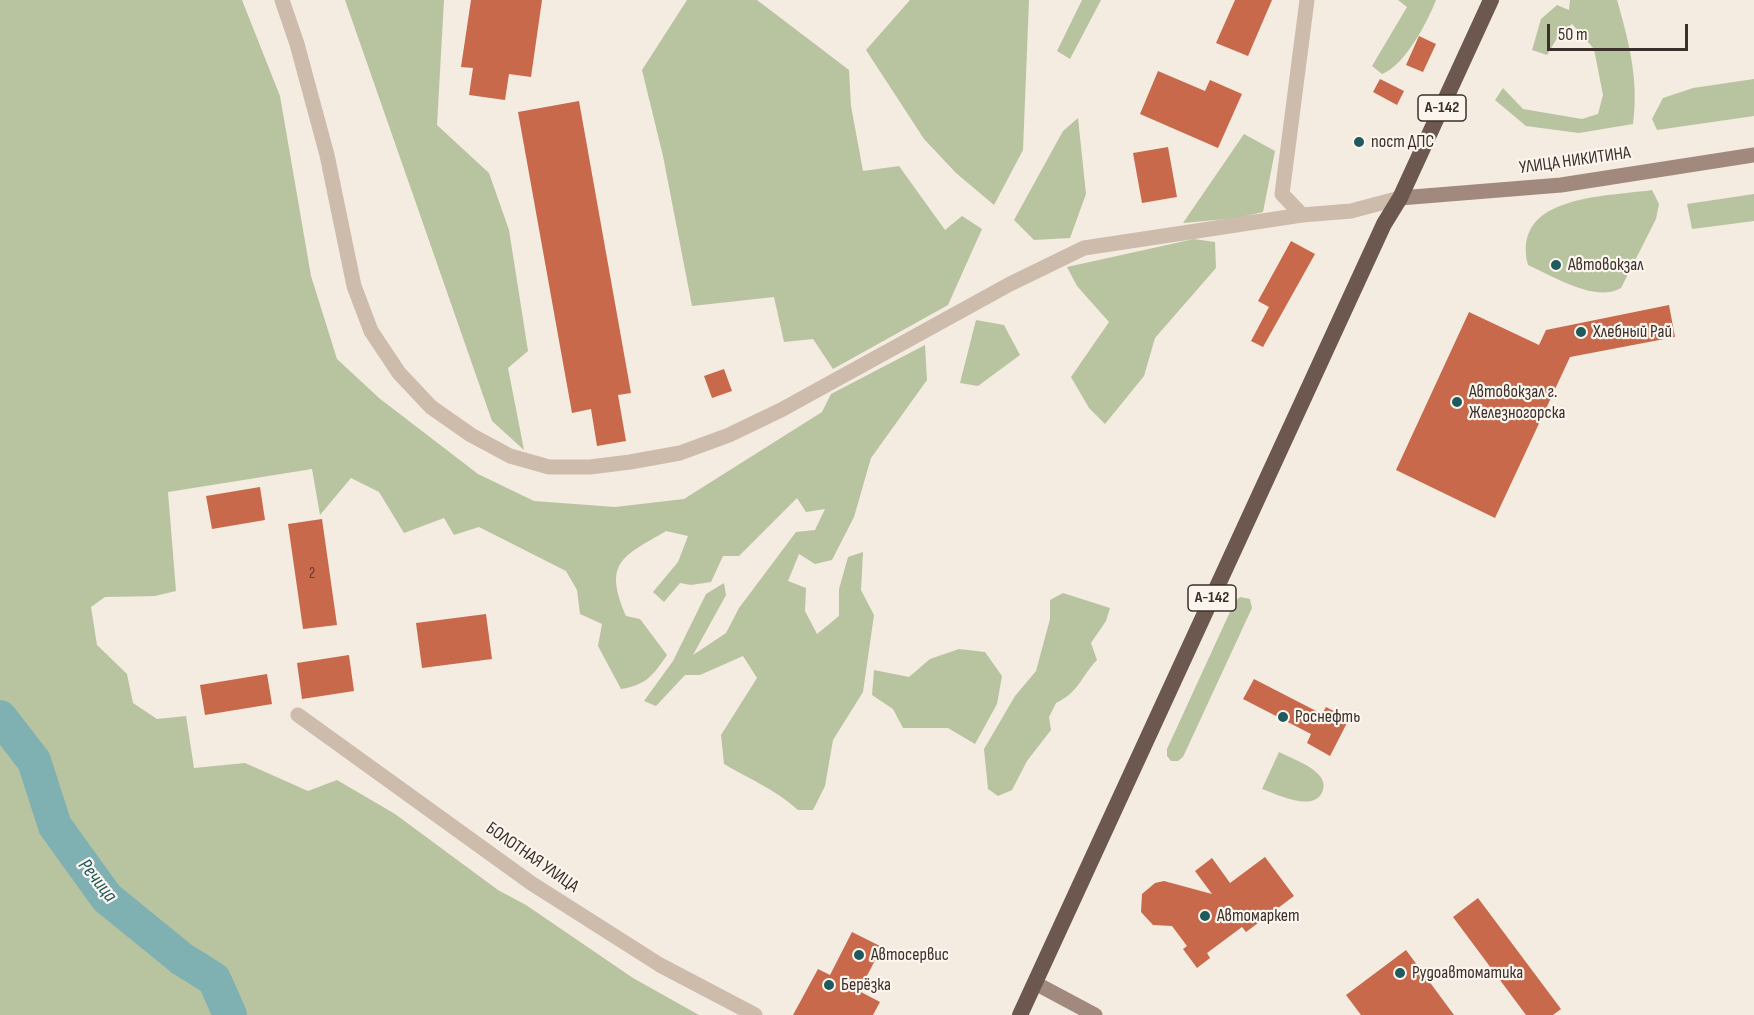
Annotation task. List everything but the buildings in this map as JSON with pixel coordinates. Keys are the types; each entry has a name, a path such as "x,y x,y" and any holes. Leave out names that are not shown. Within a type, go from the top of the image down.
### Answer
{"highway":[{"name":"А-142","path":"1020,1015 1374,245 1389,214 1400,198 1491,0"}],"main road":[{"name":"УЛИЦА НИКИТИНА","path":"1400,198 1561,185 1754,155"},
{"path":"1035,983 1095,1015"}],"street":[{"path":"282,0 297,44 327,155 354,286 371,331 399,374 431,407 471,435 510,456 549,467 590,467 630,462 680,453 729,435 781,410 1010,284 1084,248 1302,215 1351,211 1400,198"},
{"path":"1302,215 1282,194 1307,0"},
{"name":"БОЛОТНАЯ УЛИЦА","path":"298,715 531,884 660,965 755,1015"}],"green space":[{"path":"0,0 242,0 280,96 311,276 337,359 379,398 478,474 534,501 615,507 684,499 822,412 831,394 925,345 927,380 871,458 854,517 832,560 815,564 799,554 788,581 806,588 805,611 817,634 839,616 839,589 848,557 863,552 861,590 874,615 863,692 833,740 825,786 813,810 798,810 772,790 724,764 721,735 757,678 743,656 700,675 685,675 656,706 644,701 673,661 706,594 724,583 726,595 693,655 726,633 739,608 796,532 815,530 825,509 806,512 797,498 739,556 723,556 711,582 691,585 680,583 664,602 653,592 678,562 688,536 666,531 628,555 617,572 616,584 626,616 640,619 667,655 658,668 643,682 621,689 598,646 602,624 580,614 577,590 566,571 479,527 454,535 444,518 404,533 379,492 351,478 320,515 312,469 168,492 176,591 155,596 105,597 91,607 97,645 127,674 133,703 157,719 186,716 194,768 245,763 308,791 337,780 395,814 498,890 526,905 633,978 699,1015 0,1015"},
{"path":"345,0 444,0 437,125 489,173 509,230 528,351 508,368 524,450 492,421"},
{"path":"687,0 757,0 849,70 851,106 863,171 899,166 945,230 962,216 982,229 948,305 833,369 813,339 784,342 774,297 692,306 663,156 642,70"},
{"path":"910,0 1029,0 1023,150 994,205 956,173 924,139 866,50"},
{"path":"1082,0 1101,0 1070,59 1057,51"},
{"path":"1398,0 1436,0 1407,53 1391,69 1382,74 1372,66 1407,7"},
{"path":"1570,0 1617,0 1629,46 1634,77 1633,124 1579,133 1526,126 1495,100 1503,88 1523,109 1582,119 1598,114 1603,95 1594,49 1572,24 1559,35 1547,55 1532,50 1541,19 1557,5 1569,10"},
{"path":"1754,79 1754,116 1657,130 1652,119 1663,98 1693,88"},
{"path":"1078,118 1086,194 1070,238 1034,240 1014,220 1063,131"},
{"path":"1244,134 1275,151 1263,212 1238,218 1183,223"},
{"path":"1652,190 1659,204 1656,219 1621,288 1611,292 1587,290 1528,265 1526,242 1533,225 1547,212 1587,198"},
{"path":"1754,194 1754,221 1692,229 1687,204"},
{"path":"1194,239 1215,242 1216,268 1155,338 1144,376 1105,424 1089,408 1071,377 1109,322 1077,286 1067,267"},
{"path":"976,320 1004,325 1020,355 978,386 960,383"},
{"path":"1063,593 1110,608 1106,621 1091,643 1097,660 1075,689 1056,703 1049,717 1051,730 1027,761 1012,790 998,796 988,789 984,749 1015,696 1036,671 1050,619 1050,600"},
{"path":"1240,597 1250,599 1252,608 1183,757 1178,761 1171,761 1167,756 1167,749 1235,601"},
{"path":"959,649 985,652 1002,676 997,704 975,744 948,728 903,728 893,709 872,695 874,670 909,677 930,659"},
{"path":"1279,752 1304,764 1319,775 1324,785 1319,797 1304,802 1262,789"}],"waterway":[{"name":"Речица","path":"0,717 34,761 55,826 107,898 182,959 214,979 230,1015"}],"place":[{"name":"пост ДПС","path":"1359,142"},
{"name":"Автовокзал","path":"1556,265"},
{"name":"Хлебный Рай","path":"1581,332"},
{"name":"Автовокзал г. Железногорска","path":"1457,402"},
{"name":"Роснефть","path":"1283,717"},
{"name":"Автомаркет","path":"1205,916"},
{"name":"Автосервис","path":"859,955"},
{"name":"Рудоавтоматика","path":"1400,973"},
{"name":"Берёзка","path":"829,985"}]}
